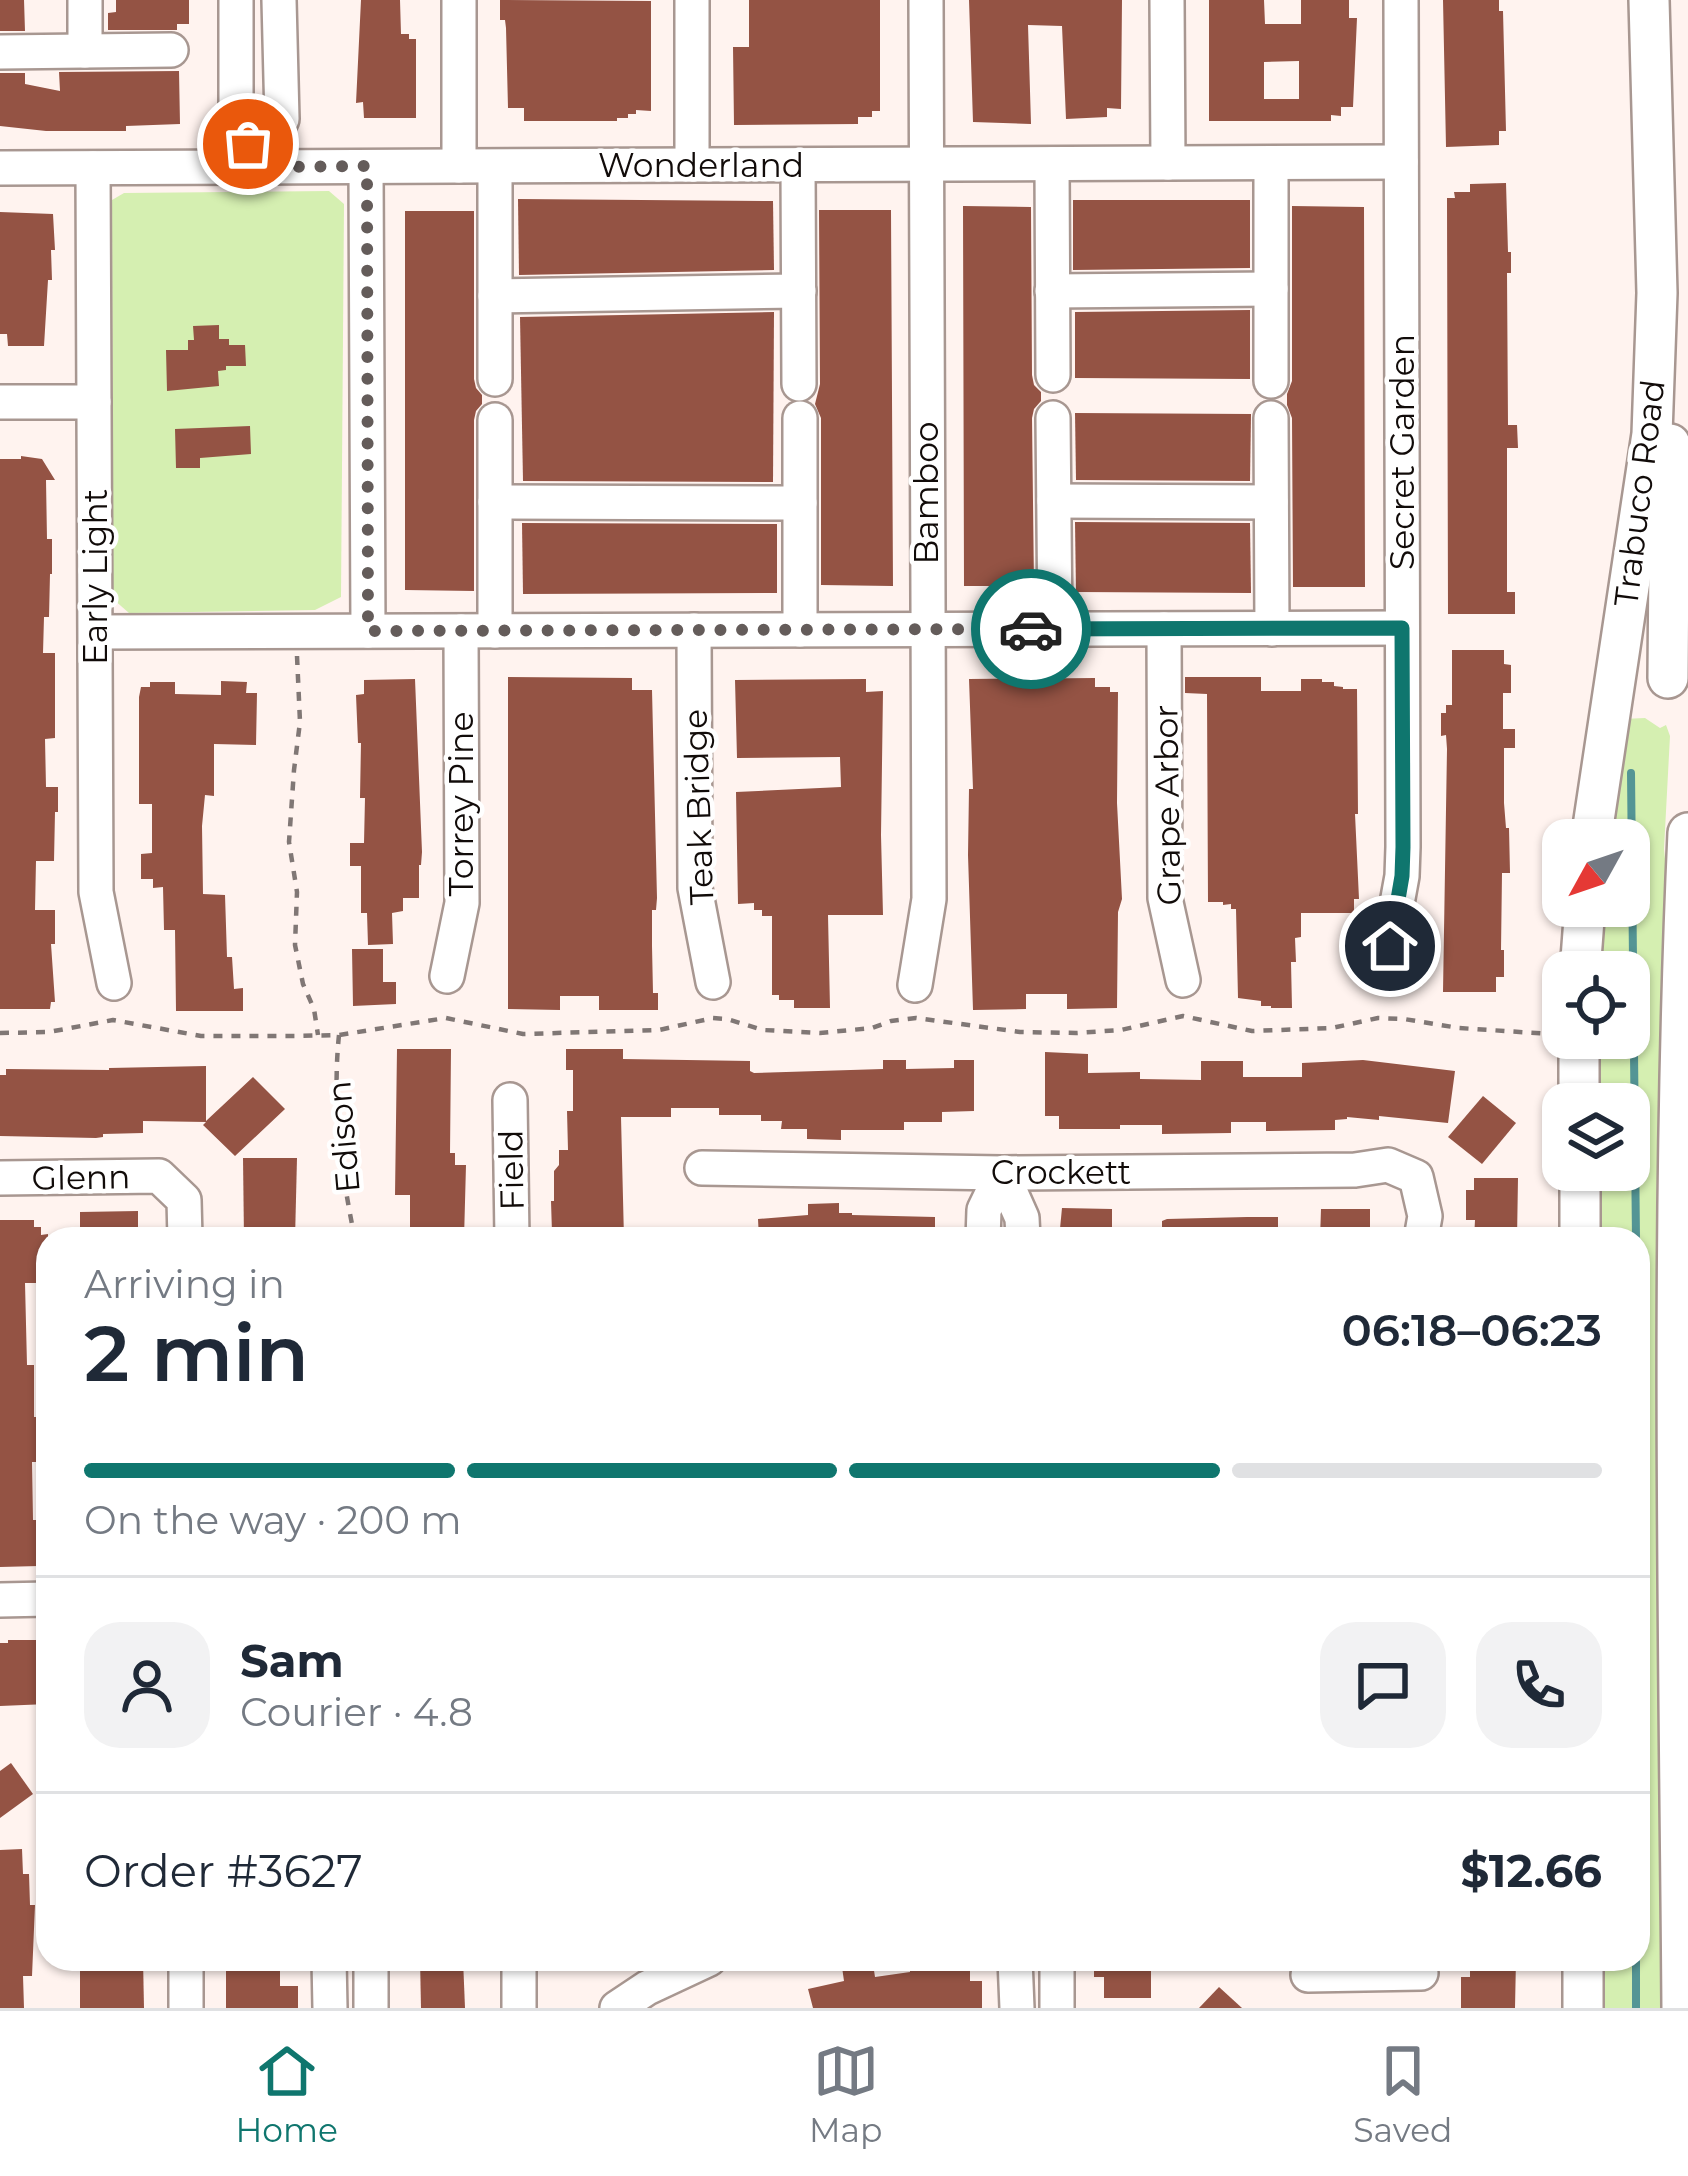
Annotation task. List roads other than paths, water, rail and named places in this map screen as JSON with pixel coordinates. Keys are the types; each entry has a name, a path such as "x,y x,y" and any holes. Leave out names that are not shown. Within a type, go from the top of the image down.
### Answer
{"main road":[{"name":"Trabuco Road","path":"1594,819 1652,434 1657,293 1649,0"},
{"path":"1615,676 1678,679 1670,432 1655,388"},
{"path":"1682,2008 1688,833"},
{"path":"1580,1191 1580,1227"},
{"path":"1583,1971 1583,2008"}],"street":[{"path":"85,0 86,51"},
{"path":"236,0 236,121 260,167"},
{"path":"260,167 282,118 279,0"},
{"path":"459,0 460,166"},
{"path":"692,0 692,165"},
{"name":"Bamboo","path":"916,1005 928,899 926,0"},
{"path":"1168,0 1168,163"},
{"name":"Secret Garden","path":"1384,975 1402,876 1401,0"},
{"path":"0,52 171,50"},
{"path":"236,59 280,60"},
{"name":"Wonderland","path":"0,168 1401,162"},
{"path":"1271,163 1271,381"},
{"path":"1052,164 1053,375"},
{"path":"799,165 800,630"},
{"path":"367,166 368,631"},
{"path":"495,166 495,379"},
{"name":"Early Light","path":"93,168 95,892 113,1006"},
{"path":"1052,291 1271,289"},
{"path":"495,296 799,291"},
{"path":"0,402 94,401"},
{"path":"1053,418 1055,629"},
{"path":"1271,418 1272,629"},
{"path":"495,420 495,631"},
{"path":"1054,501 1271,502"},
{"path":"495,502 800,503"},
{"path":"96,632 1402,628"},
{"name":"Grape Arbor","path":"1164,629 1165,898 1183,1002"},
{"name":"Teak Bridge","path":"694,630 695,888 713,1005"},
{"name":"Torrey Pine","path":"447,976 462,903 461,631"},
{"name":"Field","path":"509,1100 512,1227"},
{"name":"Crockett","path":"702,1168 1002,1173 1388,1166 1416,1177 1423,1227"},
{"path":"983,1227 983,1210 1002,1173"},
{"path":"1002,1173 1022,1227"},
{"name":"Glenn","path":"0,1178 159,1176 184,1200 185,1227"},
{"path":"0,1600 36,1599"},
{"path":"186,1971 186,2008"},
{"path":"329,1971 329,2008"},
{"path":"371,1971 371,2008"},
{"path":"519,1971 519,2008"},
{"path":"616,2008 683,1971"},
{"path":"1016,1971 1017,2008"},
{"path":"1057,1971 1058,2008"},
{"path":"1308,1975 1358,1971"},
{"path":"1421,1971 1421,2008"}],"waterway":[{"path":"1631,773 1636,1227"},
{"path":"1636,1971 1636,2008"}]}
